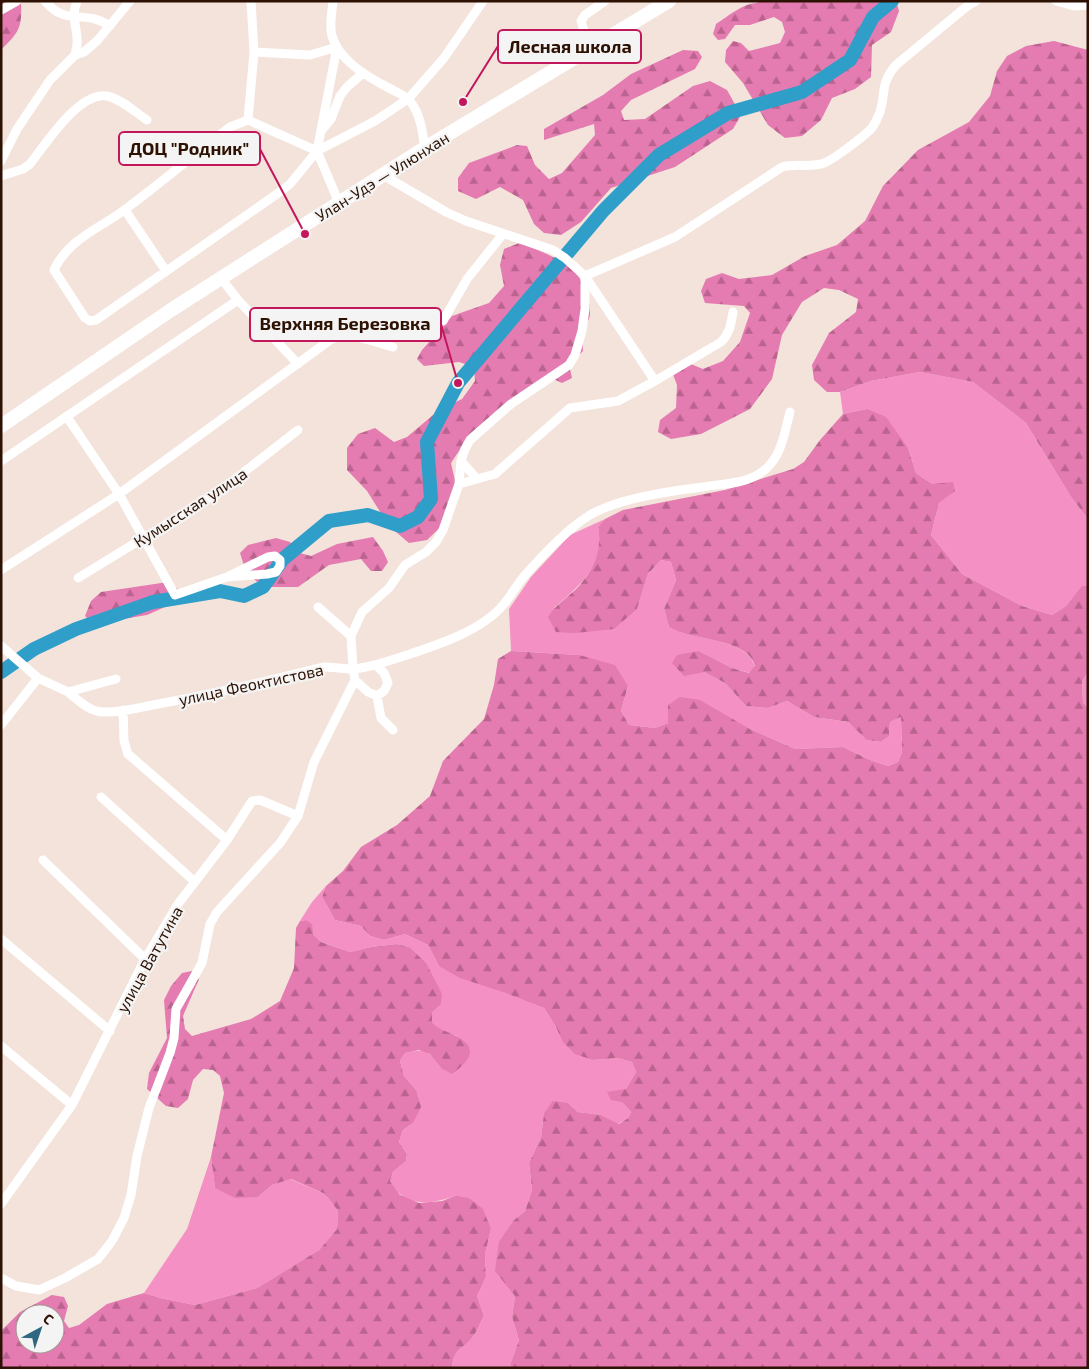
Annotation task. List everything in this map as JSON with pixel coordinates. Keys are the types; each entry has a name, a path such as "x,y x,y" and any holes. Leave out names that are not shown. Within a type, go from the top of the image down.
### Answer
{"main road":[{"name":"Улан-Удэ — Улюнхан","path":"1,426 171,310 424,148 669,1"}],"street":[{"path":"1,10 17,1"},
{"path":"45,1 57,12 73,18 97,19 110,26"},
{"path":"75,55 77,36 73,18 77,1"},
{"path":"1,161 22,120 50,80 75,55 90,47 130,1"},
{"path":"248,120 254,52 251,1"},
{"path":"332,1 330,24 332,36 337,47 347,60 363,73 408,99 417,112 424,148"},
{"path":"317,151 248,120 230,127 126,210 80,239 60,256 54,270 85,318 90,321 96,320 284,189 317,151 375,121 408,99 444,58 483,1"},
{"path":"590,50 581,21 585,15 606,1"},
{"path":"585,276 675,238 782,167 791,164 816,165 825,163 833,158 871,128 880,110 883,87 888,75 896,65 976,1"},
{"path":"1056,1 1074,6 1088,5"},
{"path":"254,52 310,55 337,47"},
{"path":"337,47 317,151 340,203"},
{"path":"320,132 331,119 340,96 363,73"},
{"path":"1,176 23,169 30,164 63,120 92,98 100,95 110,96 147,120"},
{"path":"383,175 446,212 466,221 552,250 566,258 585,276 655,381"},
{"path":"126,210 166,271"},
{"path":"443,320 467,279 504,234"},
{"path":"377,696 368,692 355,680 352,669 351,636 362,612 389,588 406,564 426,552 436,542 444,530 459,484 461,461 470,440 511,404 569,365 575,355 582,331 585,309 585,276"},
{"path":"221,278 238,300 298,364"},
{"path":"1,461 238,300"},
{"path":"459,484 490,476 500,470 570,408 618,401 722,342 731,328 733,312"},
{"path":"1,570 119,494 338,335 347,335 393,348"},
{"name":"улица Феоктистова","path":"1,646 38,678 68,692 86,706 96,711 105,712 204,696 323,667 352,669 376,665 434,646 483,622 499,609 526,574 568,532 590,515 622,502 686,489 740,482 759,474 772,462 782,446 790,412"},
{"path":"67,417 119,494 175,595 227,577 268,556 275,556 280,560 280,566 276,572 227,577"},
{"name":"Кумысская улица","path":"78,578 217,493 298,430"},
{"path":"461,461 477,480"},
{"path":"318,607 351,636"},
{"path":"376,665 384,673 388,682 384,691 377,696"},
{"path":"1,725 38,678"},
{"path":"68,692 116,679"},
{"path":"1,1278 16,1286 39,1290 98,1259 112,1241 124,1218 131,1195 137,1156 149,1108 174,1038 176,1009 202,963 210,924 217,912 280,843 298,816 314,762 355,680"},
{"path":"377,696 381,718 393,730"},
{"path":"123,710 124,741 128,754 227,840"},
{"path":"101,798 195,882"},
{"name":"улица Ватутина","path":"1,1204 72,1106 145,959 178,904 227,840 252,800 260,800 298,816"},
{"path":"43,860 145,959"},
{"path":"1,939 110,1031"},
{"path":"1,1046 72,1106"}],"shaded area":[{"path":"920,372 973,382 1026,423 1071,497 1088,519 1088,586 1082,587 1066,606 1052,615 1022,606 962,574 931,535 939,503 954,491 932,484 916,473 908,448 867,409 843,414 840,392 871,381"},
{"path":"605,519 598,527 598,553 594,564 581,583 554,608 637,609 648,574 661,560 671,562 676,580 664,609 669,627 681,633 714,640 735,647 751,658 755,667 750,673 732,668 699,651 704,672 725,683 746,706 768,708 787,701 814,717 848,722 868,740 881,742 889,736 890,722 901,717 902,752 898,762 888,766 843,747 795,749 748,728 668,723 655,728 629,725 621,711 628,686 579,655 511,651 509,609 531,577 570,535"},
{"path":"1088,671 1088,707 1083,703 1082,682"},
{"path":"326,886 322,897 335,920 361,926 370,936 384,940 405,934 428,945 439,966 544,1008 562,1041 593,1060 618,1058 632,1062 636,1072 626,1089 622,1102 631,1112 628,1118 618,1124 601,1115 578,1112 568,1103 544,1113 541,1137 529,1163 532,1190 525,1211 514,1220 515,1296 512,1317 519,1340 511,1362 511,1368 452,1368 455,1356 474,1336 484,1316 477,1296 486,1277 485,1254 491,1229 455,1196 427,1202 413,1201 399,1193 390,1181 393,1172 406,1161 407,1154 399,1142 403,1130 413,1123 416,1090 404,1076 400,1061 405,1053 423,1051 430,1054 441,1068 457,1036 440,1030 432,1022 432,1012 409,947 397,944 350,952 321,942 313,934 306,920 300,921 312,902"},
{"path":"211,1157 215,1188 258,1197 272,1185 290,1179 325,1194 338,1211 337,1229 319,1250 257,1288 195,1305 144,1293 187,1229"}],"green space":[{"path":"1,1 21,1 21,10 20,23 16,33 1,50"},
{"path":"758,1 896,1 899,11 891,32 872,45 871,77 855,89 832,98 821,120 802,136 785,138 768,125 743,83 725,62 726,50 733,41 741,43 749,51 780,43 785,32 782,22 774,17 750,25 735,25 725,39 718,40 713,34 716,24 740,8 757,3"},
{"path":"1054,41 1088,50 1088,519 1071,497 1026,423 973,382 920,372 871,381 840,392 827,392 814,380 812,365 829,333 856,312 858,299 839,290 824,288 802,302 782,335 772,379 750,409 701,434 671,439 658,432 660,420 676,408 677,385 671,369 686,362 703,369 723,361 740,342 750,313 744,306 705,303 701,291 706,279 722,273 739,279 772,275 805,256 837,245 865,221 883,186 918,150 969,122 990,96 997,71 1007,56 1026,46"},
{"path":"683,50 698,51 702,57 695,69 631,100 621,111 624,120 645,119 693,86 710,81 727,90 741,115 733,129 675,167 611,188 581,222 561,235 544,233 534,224 523,200 500,187 476,199 458,191 458,178 469,163 517,145 527,146 535,165 549,179 562,173 595,135 594,124 544,140 544,129 603,95 631,74"},
{"path":"519,243 558,259 577,275 584,285 590,314 582,332 583,351 569,365 572,378 562,383 547,376 509,401 471,433 451,463 457,490 449,519 427,540 409,543 389,526 367,491 347,470 347,448 358,434 375,428 394,442 407,437 439,410 462,399 475,381 474,367 459,362 424,366 417,359 422,350 452,316 489,303 504,286 500,265 504,249"},
{"path":"867,409 886,417 908,448 916,473 932,484 953,482 955,491 939,503 931,535 962,574 1022,606 1052,615 1066,606 1082,586 1088,586 1088,671 1082,682 1083,703 1088,707 1088,1368 511,1368 511,1362 519,1340 512,1317 515,1296 495,1271 499,1242 514,1220 525,1211 532,1190 529,1163 541,1137 544,1113 553,1101 568,1103 578,1112 601,1115 619,1124 628,1118 631,1112 622,1102 611,1100 607,1092 626,1089 636,1072 632,1062 618,1058 593,1060 575,1054 562,1041 544,1008 460,978 439,966 428,945 405,934 384,940 370,936 361,926 335,920 322,897 326,886 343,871 361,847 397,825 430,796 443,761 484,719 494,685 498,659 511,651 579,655 615,665 628,686 621,711 629,725 655,728 668,723 668,705 680,697 700,700 748,728 795,749 843,747 888,766 898,762 902,752 901,717 890,722 889,736 881,742 867,740 848,722 814,717 787,701 768,708 746,706 725,683 704,672 684,676 672,663 677,655 699,651 732,668 749,673 755,666 751,658 744,651 735,646 681,633 669,627 664,609 676,580 671,562 661,560 648,574 637,609 614,629 575,633 556,632 548,617 588,575 597,556 598,527 605,519 623,510 725,490 793,469 804,462 843,414"},
{"path":"373,537 388,562 382,571 371,571 361,559 329,565 298,587 263,587 246,572 240,553 248,545 276,538 290,542 300,553 311,556 337,544"},
{"path":"168,582 178,589 176,602 147,615 93,624 85,616 91,601 101,592"},
{"path":"306,920 312,924 313,934 321,942 350,952 397,944 409,947 426,963 442,994 441,1004 432,1012 432,1022 464,1041 468,1046 470,1051 467,1060 452,1074 441,1068 430,1054 419,1050 405,1053 400,1061 404,1076 416,1090 421,1107 413,1123 403,1130 399,1142 407,1154 406,1161 393,1172 390,1181 400,1195 419,1203 442,1201 455,1196 469,1198 483,1209 491,1229 485,1254 486,1277 477,1296 484,1316 474,1336 459,1350 453,1361 452,1368 1,1368 1,1331 15,1317 15,1354 65,1354 65,1322 69,1328 79,1325 107,1304 144,1293 195,1305 257,1288 319,1250 337,1229 338,1211 325,1194 291,1179 272,1185 258,1197 235,1198 215,1188 211,1157 224,1093 220,1076 213,1070 203,1069 193,1080 188,1099 178,1108 166,1106 147,1089 149,1073 167,1038 164,1000 171,986 182,973 192,971 199,979 183,1016 185,1029 192,1036 251,1019 280,1001 294,968 296,928 300,921"},
{"path":"52,1295 64,1297 68,1306 65,1317 65,1304 35,1304"}],"waterway":[{"path":"1,672 34,649 76,629 153,602 220,591 244,596 263,587 283,559 329,521 368,515 400,526 418,517 431,499 427,442 458,383 603,211 659,155 728,113 802,92 850,60 873,17 892,1"}],"place":[{"name":"Лесная школа","path":"463,102"},
{"name":"ДОЦ \"Родник\"","path":"305,234"},
{"name":"Верхняя Березовка","path":"458,383"}]}
